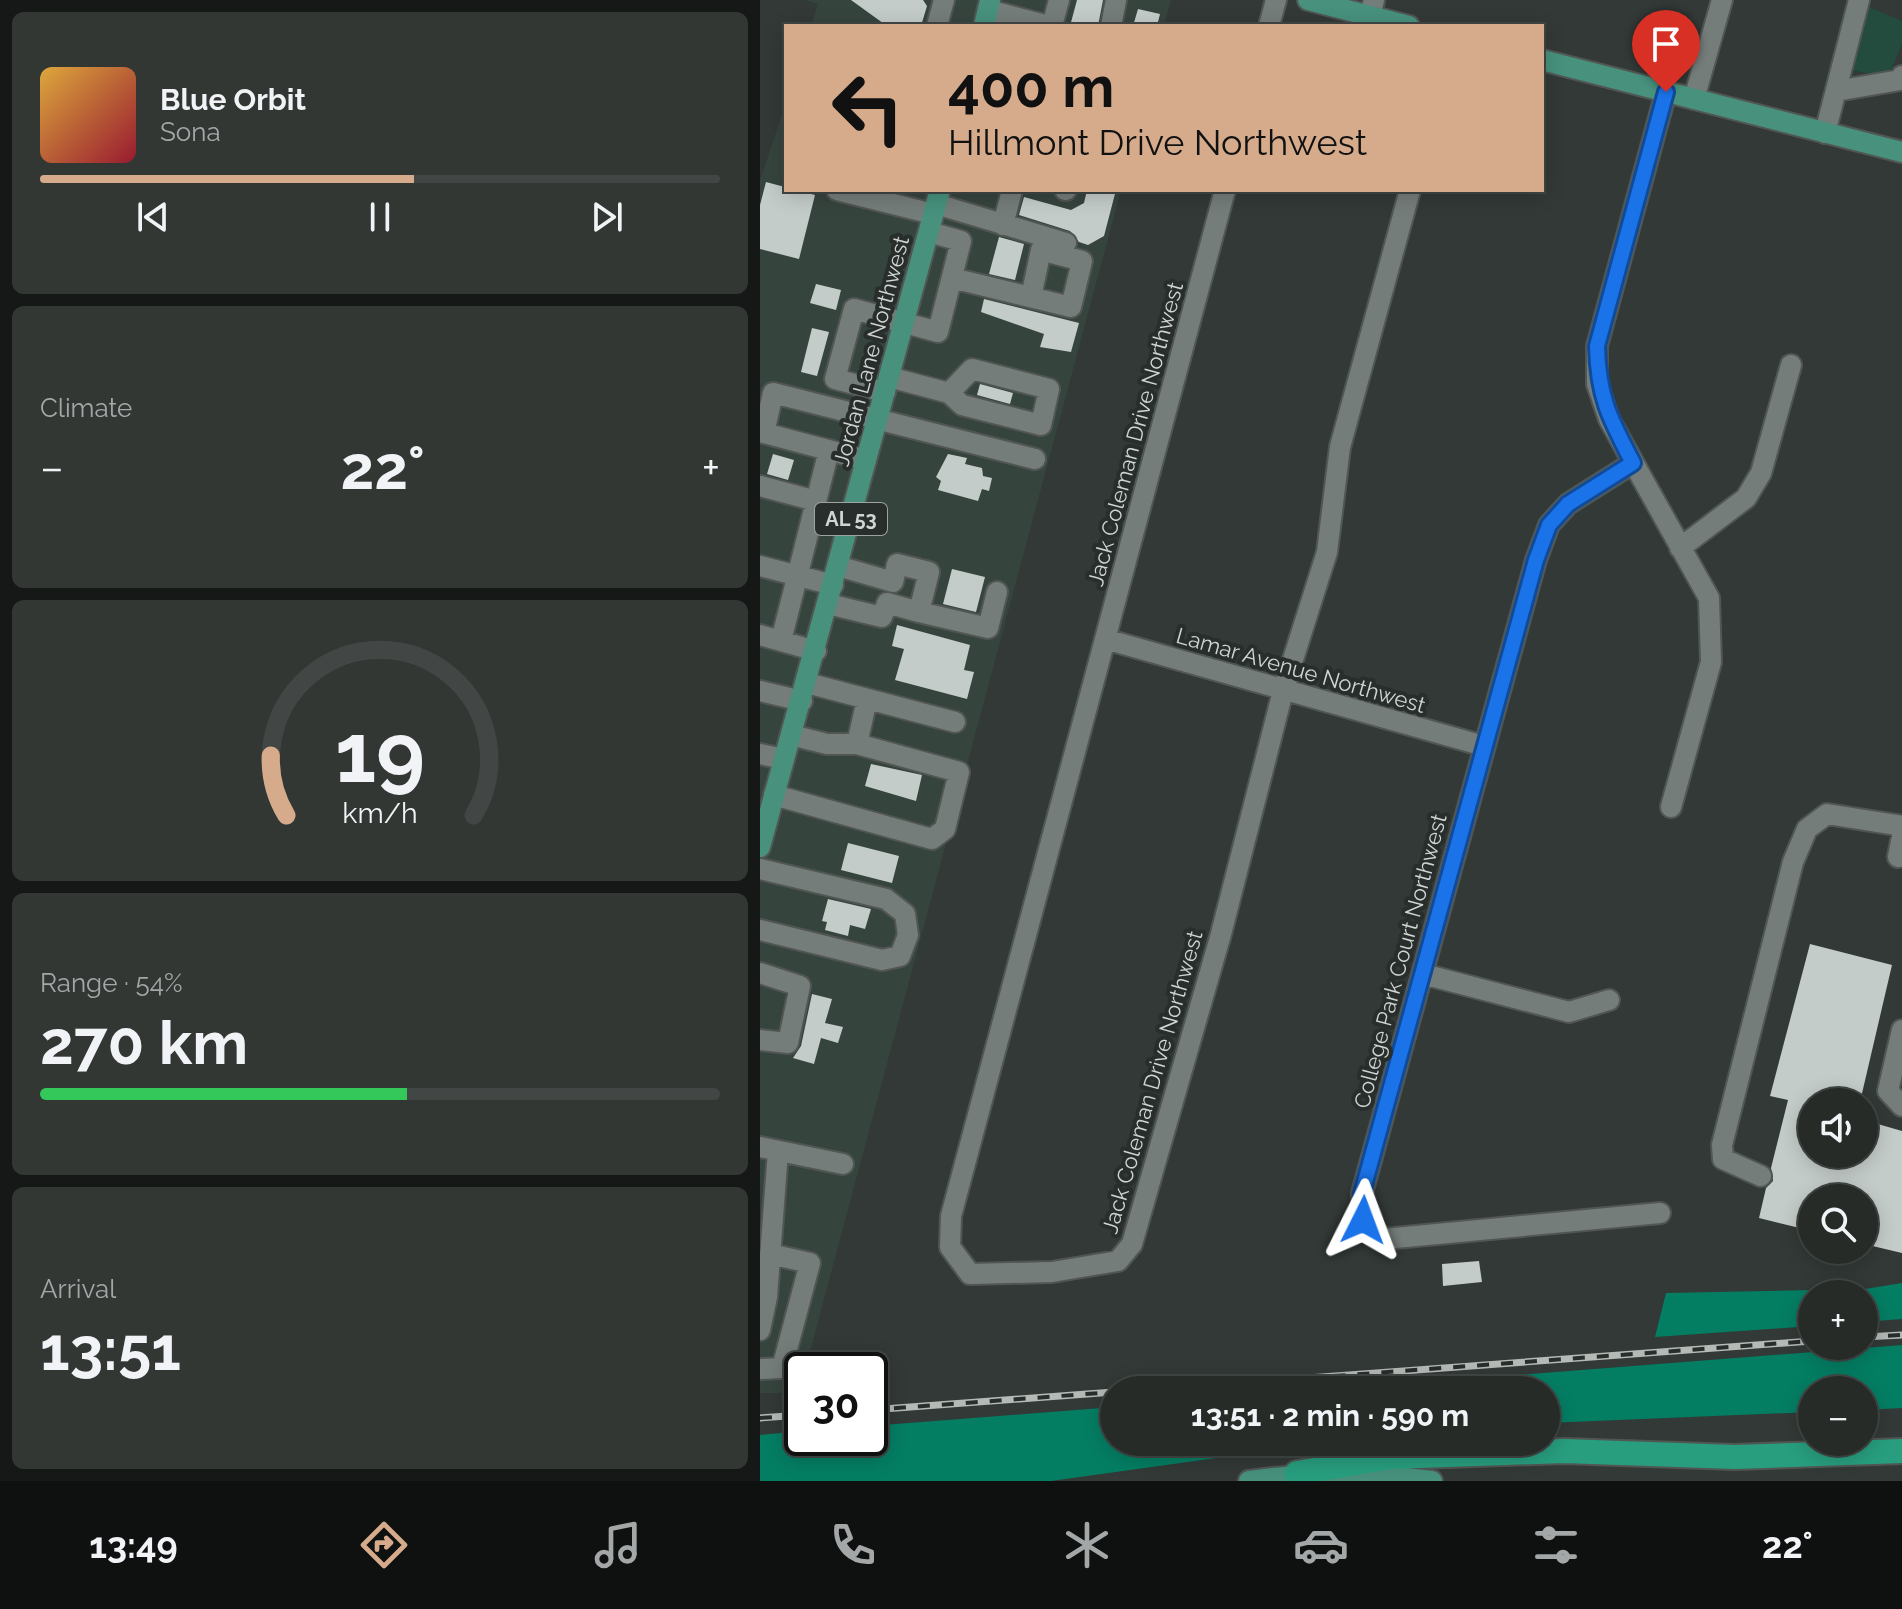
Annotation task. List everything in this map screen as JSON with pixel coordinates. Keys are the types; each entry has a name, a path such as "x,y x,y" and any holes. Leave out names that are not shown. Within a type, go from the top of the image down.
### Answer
{"highway":[{"path":"1297,1473 1390,1457 1564,1451 1735,1457 1902,1451"}],"main road":[{"path":"1308,0 1372,8 1405,24"},
{"path":"1544,61 1902,152"},
{"name":"Jordan Lane Northwest","path":"761,840 805,692 934,210"},
{"path":"1249,1481 1297,1473 1432,1481"}],"street":[{"path":"938,24 944,0"},
{"path":"1052,24 1059,0"},
{"path":"1111,24 1116,0"},
{"path":"1270,24 1276,0"},
{"path":"1694,99 1722,0"},
{"path":"1825,133 1859,0"},
{"path":"989,7 1044,24"},
{"path":"1836,91 1900,80 1902,76"},
{"path":"1666,92 1597,346 1597,384 1609,419 1709,598 1711,662 1671,807"},
{"path":"847,192 1003,225 1090,250"},
{"path":"1003,225 1011,192"},
{"name":"Jack Coleman Drive Northwest","path":"1224,192 951,1216 950,1247 970,1274 1052,1272 1118,1261 1132,1244 1221,934 1283,691 1327,552 1340,447 1409,192"},
{"path":"934,210 961,241 938,332 854,309 835,379 949,393"},
{"path":"952,278 1031,297"},
{"path":"1680,548 1746,498 1761,473 1791,365"},
{"path":"866,460 762,433 773,393 1035,459"},
{"path":"781,641 829,450"},
{"name":"College Park Court Northwest","path":"1633,463 1568,504 1549,525 1484,746 1362,1193 1363,1220 1384,1239 1660,1213"},
{"path":"760,486 816,501"},
{"path":"833,585 882,617 897,564 929,572 919,612"},
{"path":"760,566 833,585 893,582"},
{"path":"887,603 988,628 997,592"},
{"path":"760,635 816,651"},
{"name":"Lamar Avenue Northwest","path":"1105,639 1484,746"},
{"path":"760,691 867,699 955,722"},
{"path":"857,744 867,699"},
{"path":"774,795 932,839 945,829 959,772 857,744 827,744 791,735"},
{"path":"760,754 784,759"},
{"path":"1761,1176 1723,1159 1722,1145 1793,862 1807,829 1827,814 1902,826"},
{"path":"1898,857 1902,836"},
{"path":"760,869 886,899 905,914 908,935 900,956 882,960 760,930"},
{"path":"760,973 800,986 788,1043 760,1040"},
{"path":"1423,974 1569,1012 1609,1000"},
{"path":"1902,1030 1888,1091 1902,1106"},
{"path":"760,1330 770,1254 769,1149 843,1164"},
{"path":"760,1369 782,1368 810,1263 770,1254"}],"shaded area":[{"path":"806,0 1171,0 1165,24 812,24 818,4"},
{"path":"784,108 784,192 1120,192 810,1352 784,1352 784,1393 760,1393 760,181"}],"green space":[{"path":"1869,7 1902,21 1902,44 1888,77 1850,70"},
{"path":"1902,1283 1902,1319 1878,1321 1878,1287"},
{"path":"1798,1290 1798,1327 1655,1337 1666,1293"},
{"path":"1902,1345 1902,1408 1878,1409 1878,1376 1798,1376 1798,1413 1560,1422 1560,1376 1505,1376 1798,1353 1798,1360 1878,1360 1878,1347"},
{"path":"1100,1408 1100,1456 1231,1456 1051,1481 760,1481 760,1435 784,1433 784,1456 888,1456 888,1425"}],"building":[{"path":"851,0 923,0 927,6 922,24 884,24"},
{"path":"1077,0 1103,0 1098,24 1071,24"},
{"path":"1138,9 1160,14 1158,24 1134,24"},
{"path":"766,182 784,187 784,192 815,195 799,259 760,249 760,205"},
{"path":"1087,192 1115,192 1104,236 1088,245 1079,242 1070,231 1019,215 1024,197 1071,210 1084,203"},
{"path":"999,237 1024,244 1015,280 989,274"},
{"path":"816,284 841,290 836,310 810,303"},
{"path":"984,299 1079,323 1071,352 1040,347 1044,334 981,312"},
{"path":"812,328 829,332 817,376 801,372"},
{"path":"980,384 1013,393 1010,404 977,395"},
{"path":"773,454 794,460 788,480 767,474"},
{"path":"948,454 967,458 965,464 982,468 983,476 992,478 989,491 982,489 978,501 938,490 941,481 936,477"},
{"path":"952,569 985,577 976,612 943,604"},
{"path":"897,625 970,645 964,670 974,672 967,699 895,680 904,649 892,646"},
{"path":"871,764 922,775 916,801 865,786"},
{"path":"848,843 899,856 892,883 841,870"},
{"path":"828,899 871,909 865,929 850,925 848,936 825,930 827,922 822,921"},
{"path":"1810,944 1892,965 1863,1088 1798,1088 1798,1168 1878,1168 1878,1124 1902,1131 1902,1253 1878,1247 1878,1184 1798,1184 1798,1228 1759,1218 1766,1188 1773,1181 1771,1168 1788,1100 1770,1096"},
{"path":"812,994 832,999 825,1023 843,1027 838,1043 821,1038 814,1064 793,1058 801,1046"},
{"path":"1479,1261 1482,1282 1443,1286 1442,1264"}],"railway":[{"path":"1878,1336 1902,1335"},
{"path":"1333,1376 1798,1342"},
{"path":"888,1409 1100,1393"},
{"path":"760,1418 784,1416"}],"route":[{"path":"1363,1220 1362,1193 1536,560 1549,525 1568,504 1633,463 1609,419 1597,384 1597,346 1666,92"}]}
